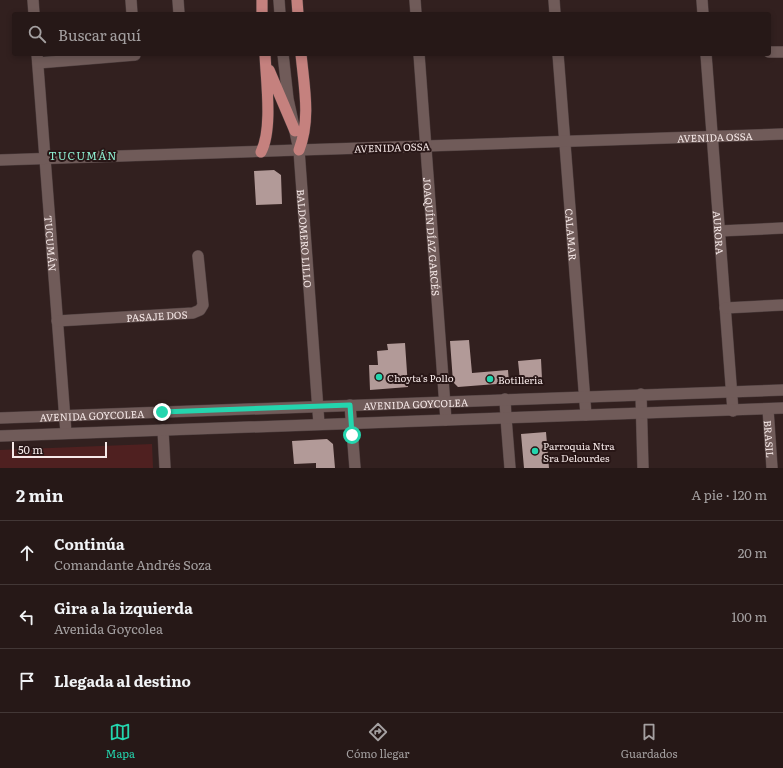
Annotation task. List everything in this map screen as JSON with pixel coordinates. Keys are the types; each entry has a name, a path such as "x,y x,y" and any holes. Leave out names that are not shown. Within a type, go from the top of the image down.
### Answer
{"main road":[{"path":"262,0 262,12"},
{"path":"297,0 298,12"},
{"path":"261,152 265,143 268,126 265,56"},
{"path":"266,56 270,74 295,131"},
{"path":"299,150 304,138 306,119 301,56"}],"street":[{"path":"33,0 34,12"},
{"path":"131,0 132,12"},
{"path":"178,0 179,12"},
{"path":"279,0 280,12"},
{"path":"415,0 416,12"},
{"path":"554,0 555,12"},
{"path":"702,0 703,12"},
{"path":"771,52 783,52"},
{"path":"38,59 98,56"},
{"name":"BALDOMERO LILLO","path":"283,56 288,99 299,150 319,424"},
{"name":"JOAQUÍN DÍAZ GARCÉS","path":"419,56 446,420"},
{"name":"CALAMAR","path":"558,56 586,415"},
{"name":"AURORA","path":"706,56 733,411"},
{"name":"TUCUMÁN","path":"38,59 66,433"},
{"name":"AVENIDA OSSA","path":"0,160 565,142 712,135 783,134"},
{"path":"720,231 783,228"},
{"name":"PASAJE DOS","path":"57,321 193,313 200,310 203,305 198,256"},
{"path":"725,308 783,305"},
{"name":"AVENIDA GOYCOLEA","path":"0,418 783,390"},
{"path":"641,394 640,414 644,468"},
{"path":"505,400 510,468"},
{"path":"350,405 355,468"},
{"name":"AVENIDA GOYCOLEA","path":"0,436 733,411 783,408"},
{"name":"BRASIL","path":"768,409 772,468"},
{"path":"163,430 166,468"}],"shaded area":[{"path":"152,444 153,468 0,468 0,450"}],"building":[{"path":"274,170 281,175 282,204 256,205 254,171"},
{"path":"469,340 472,373 508,370 509,383 458,387 453,382 450,341"},
{"path":"405,343 408,387 370,390 369,365 378,365 377,351 388,350 387,344"},
{"path":"541,359 542,379 520,380 518,361"},
{"name":"Parroquia Ntra Sra Delourdes","path":"546,432 549,468 524,468 521,434"},
{"path":"327,439 333,444 335,468 316,468 316,463 294,464 292,441"}],"place":[{"name":"Choyta's Pollo","path":"379,377"},
{"name":"Botilleria","path":"490,379"},
{"name":"Parroquia Ntra Sra Delourdes","path":"535,451"}],"district":[{"name":"TUCUMÁN","path":"83,155"}],"route":[{"path":"162,412 350,405 352,435"}]}
